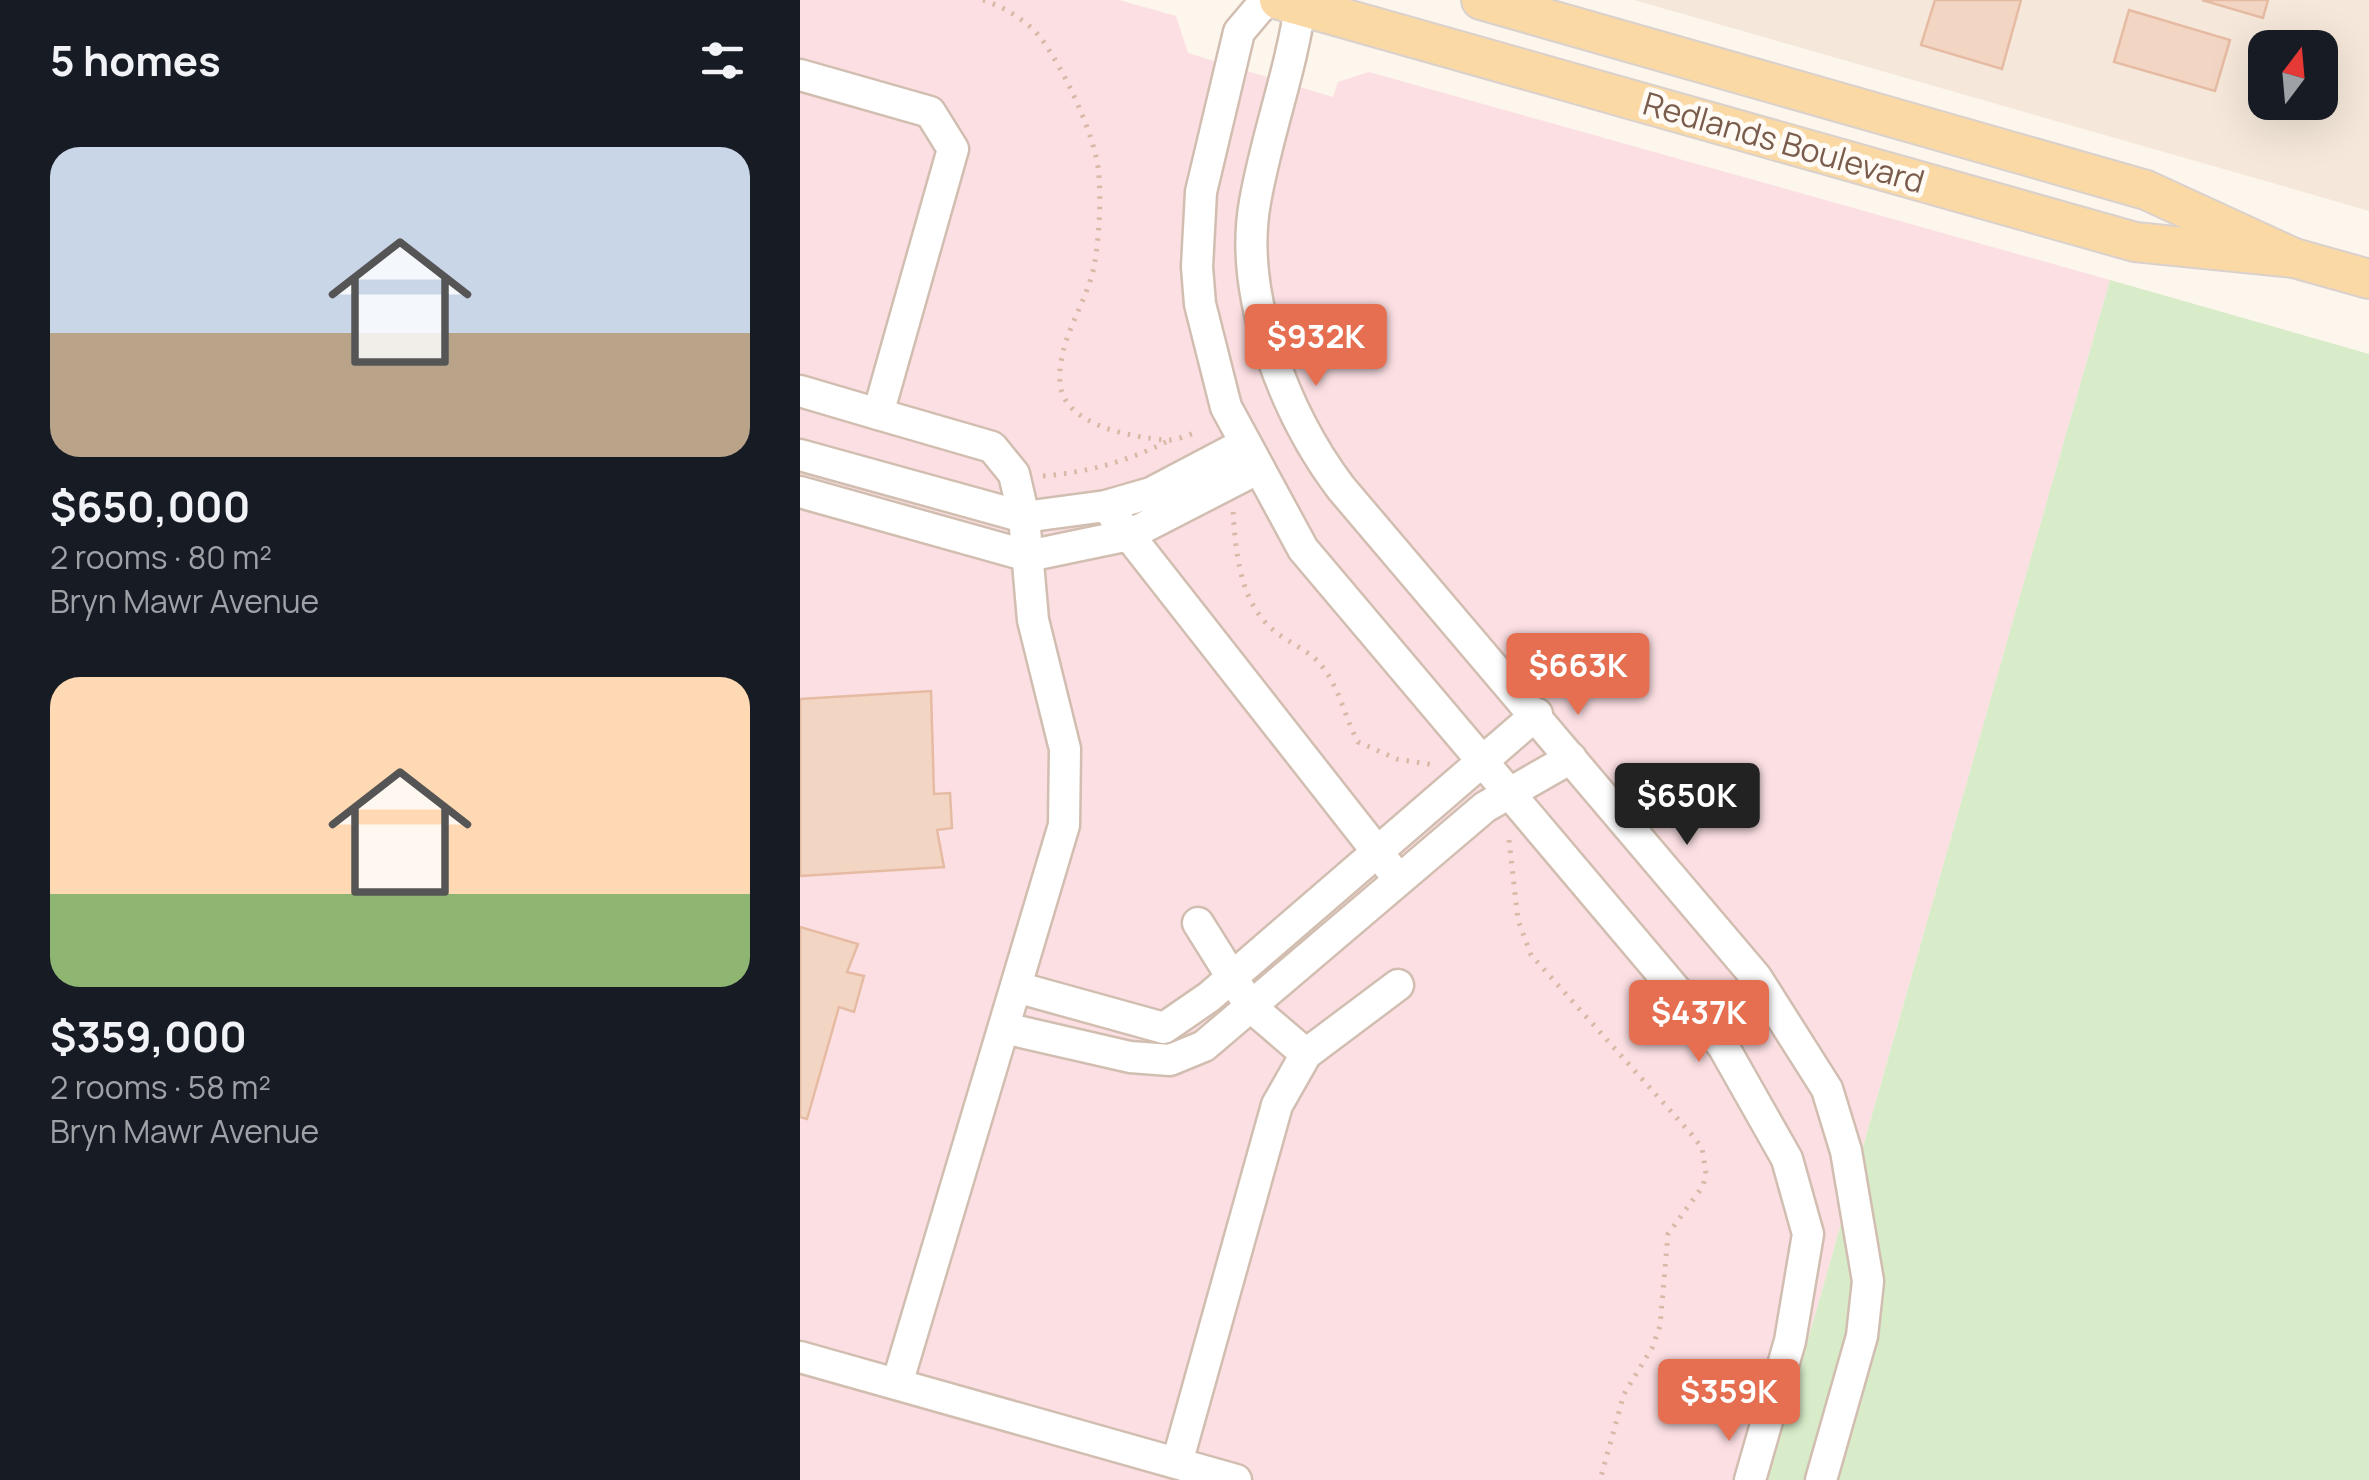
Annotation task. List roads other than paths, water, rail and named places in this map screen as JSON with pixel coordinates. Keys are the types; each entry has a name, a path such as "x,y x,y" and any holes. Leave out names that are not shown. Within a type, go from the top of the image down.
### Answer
{"main road":[{"name":"Redlands Boulevard","path":"1481,0 2146,190 2294,258 2369,279"},
{"name":"Redlands Boulevard","path":"1287,1 2135,242 2294,258"}],"street":[{"path":"1287,1 1238,32 1206,163 1196,267 1208,346 1226,407 1304,549 1723,1046 1787,1159 1808,1234 1790,1340 1750,1480"},
{"path":"1287,1 1254,206 1254,266 1283,390 1316,455 1756,977 1827,1089 1846,1151 1868,1280 1862,1336 1821,1480"},
{"path":"800,75 930,112 952,149 878,414"},
{"path":"800,391 992,447 1015,478 1024,517 1033,620 1064,750 1064,826 897,1384"},
{"path":"800,455 1024,517 1106,506 1252,456"},
{"path":"800,492 1028,556 1129,535 1252,456"},
{"path":"1106,506 1398,878"},
{"path":"1016,987 1164,1028 1230,979 1537,714"},
{"path":"1004,1028 1130,1057 1170,1060 1204,1046 1485,808 1571,758"},
{"path":"1198,922 1250,1006 1306,1054"},
{"path":"1177,1463 1277,1105 1306,1054 1398,985"},
{"path":"800,1357 1236,1480"}]}
